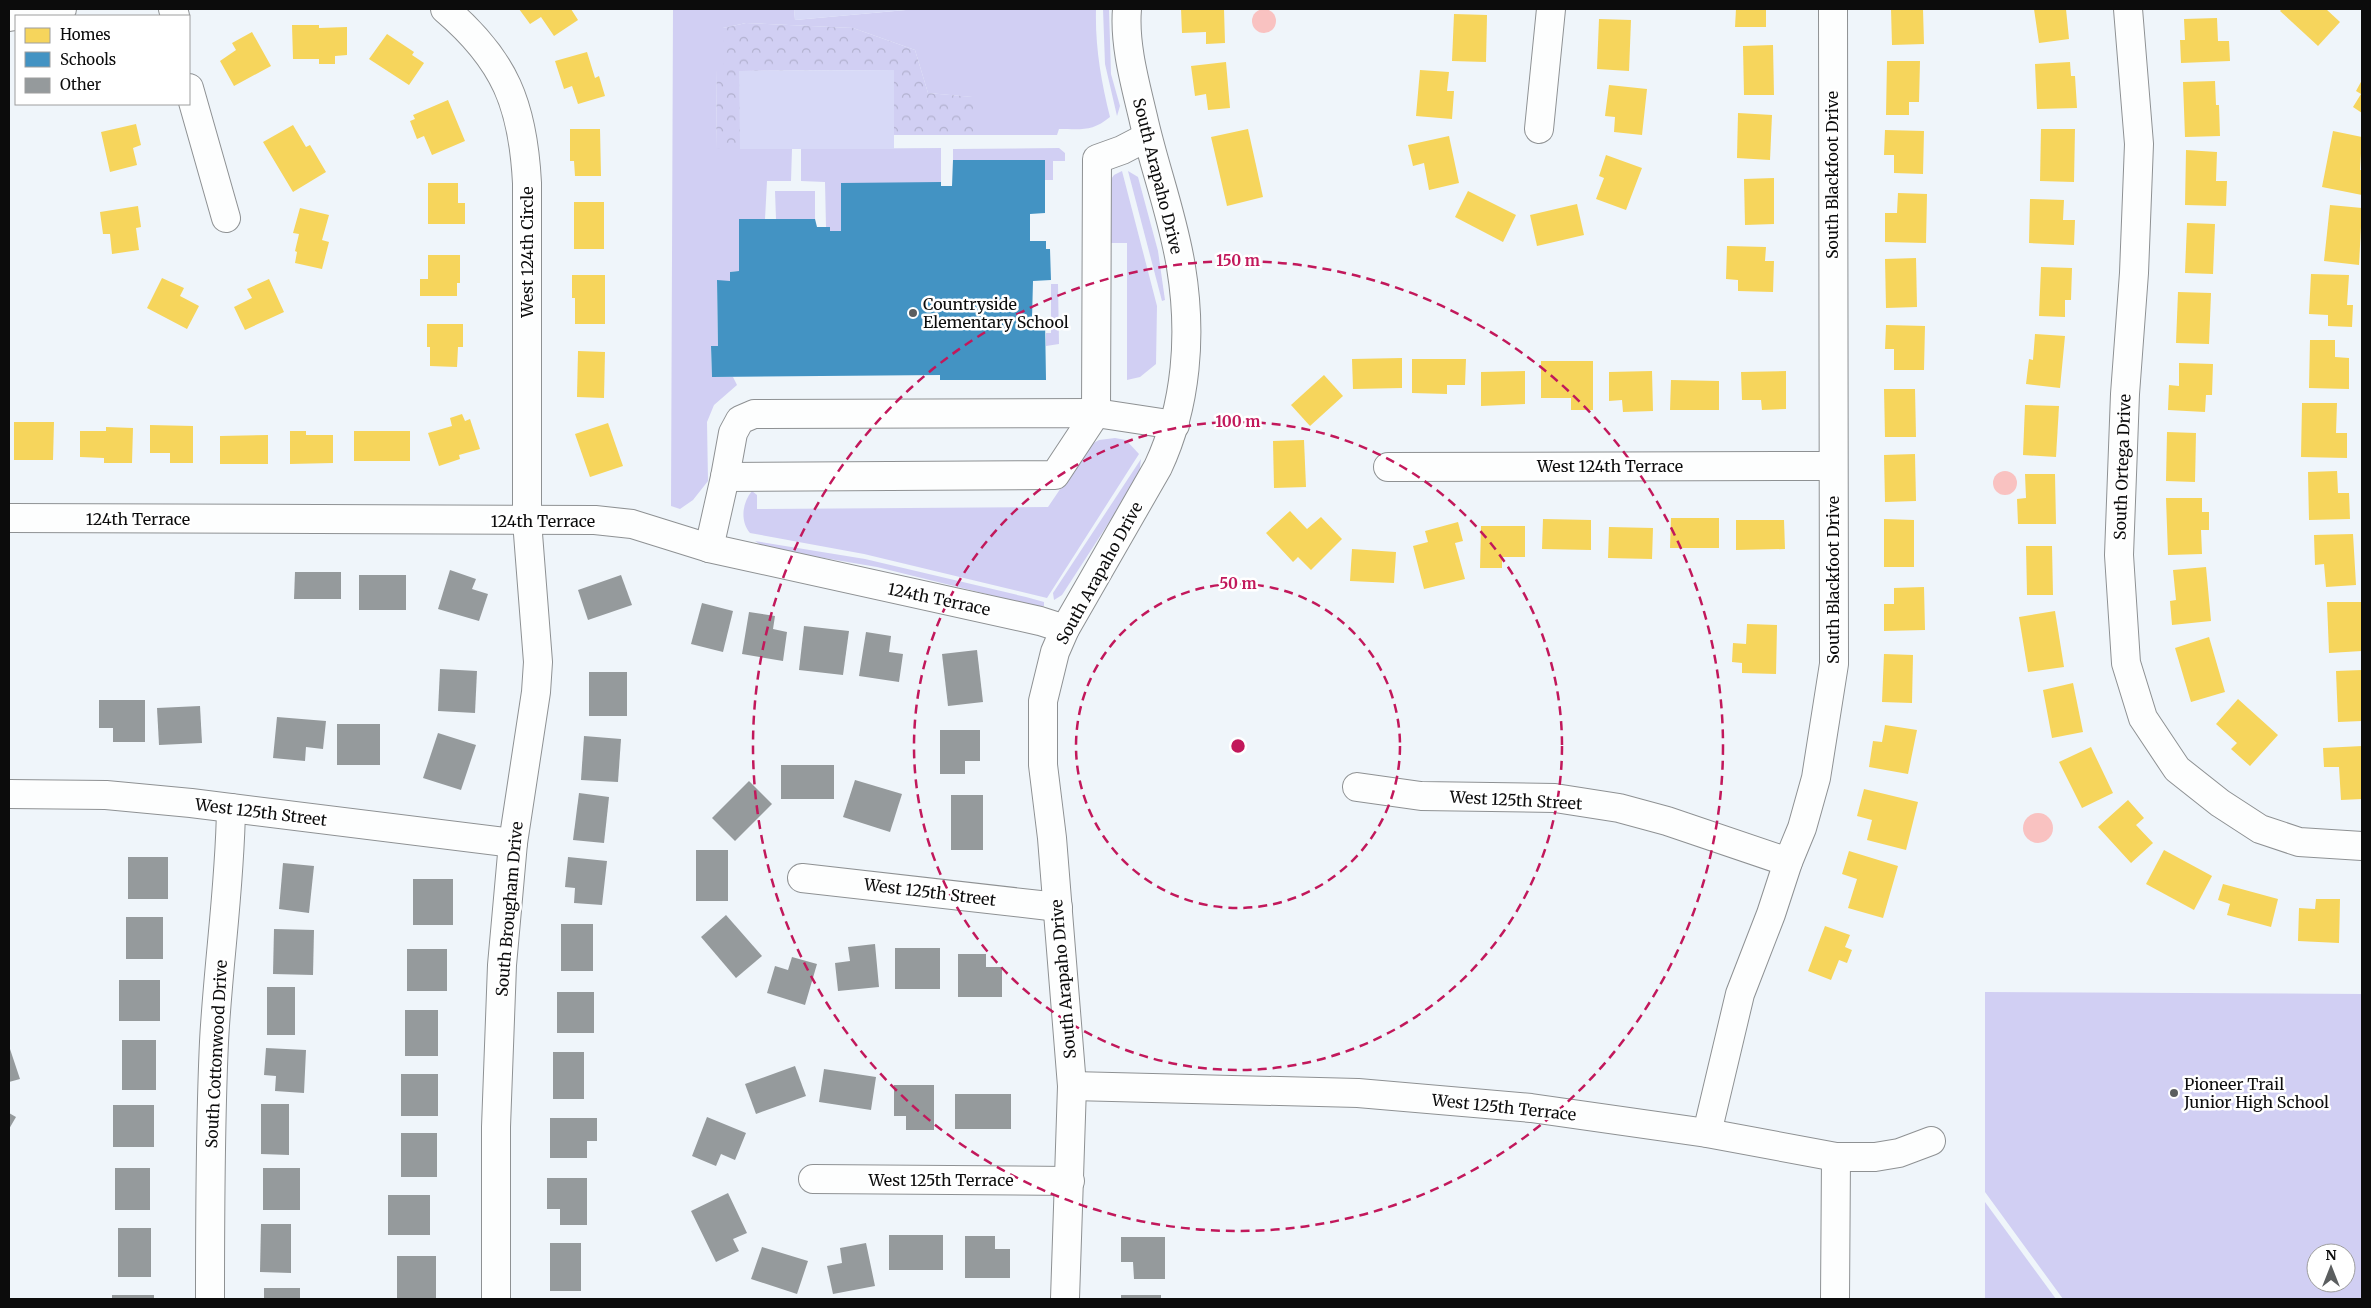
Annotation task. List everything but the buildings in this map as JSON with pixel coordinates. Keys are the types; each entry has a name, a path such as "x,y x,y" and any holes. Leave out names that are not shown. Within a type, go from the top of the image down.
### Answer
{"street":[{"path":"17,15 62,9"},
{"name":"West 124th Circle","path":"445,9 471,31 502,74 515,105 525,145 527,183 527,521"},
{"name":"South Arapaho Drive","path":"1065,1299 1072,1086 1058,907 1043,765 1043,701 1055,652 1065,629 1158,467 1175,425 1182,397 1184,368 1185,302 1181,267 1132,71 1127,9"},
{"path":"1539,128 1551,9"},
{"name":"South Blackfoot Drive","path":"1707,1133 1740,994 1802,828 1816,778 1834,664 1835,554 1832,466 1833,9"},
{"name":"South Ortega Drive","path":"2128,9 2139,144 2134,273 2125,394 2119,555 2126,663 2144,718 2177,769 2220,803 2260,829 2299,842 2362,846"},
{"path":"190,92 226,218"},
{"path":"725,477 1055,475 1096,413 1097,159 1122,150 1147,137"},
{"path":"709,548 733,434 740,420 754,414 1096,413 1175,425"},
{"name":"West 124th Terrace","path":"1388,467 1832,466"},
{"name":"124th Terrace","path":"9,518 594,520 632,524 709,548 1031,619 1065,629"},
{"name":"South Brougham Drive","path":"496,1299 495,1209 498,1035 502,965 513,843 536,692 538,662 527,521"},
{"name":"West 125th Street","path":"1357,787 1421,796 1555,798 1620,808 1667,821 1788,862"},
{"name":"West 125th Street","path":"9,794 106,795 231,808 513,843"},
{"name":"South Cottonwood Drive","path":"210,1299 210,1158 214,1041 231,843 231,808"},
{"name":"West 125th Street","path":"802,878 1058,907"},
{"name":"West 125th Terrace","path":"1072,1086 1358,1093 1531,1108 1707,1133 1836,1157 1875,1157 1899,1152 1931,1141"},
{"path":"1835,1299 1836,1157"},
{"name":"West 125th Terrace","path":"813,1179 1070,1181"}],"green space":[{"path":"673,9 794,9 795,20 917,9 1096,9 1099,63 1110,117 1092,127 1059,129 1057,135 973,135 972,97 928,93 915,50 853,28 746,23 723,28 723,70 717,69 716,149 792,149 791,181 767,181 765,219 739,219 739,271 730,272 730,281 717,281 718,346 711,347 712,377 733,377 737,385 714,405 707,422 708,481 693,500 680,509 671,506"},
{"path":"1103,9 1109,9 1111,74 1120,106 1117,116 1105,64"},
{"path":"746,23 853,28 915,50 928,93 973,97 973,135 894,135 894,70 740,71 740,149 716,149 717,69 723,69 723,28"},
{"path":"941,148 941,182 841,231 830,231 830,227 826,227 825,182 801,181 801,149"},
{"path":"1059,148 1065,153 1065,161 1053,161 1053,180 1045,180 1045,160 953,160 953,149"},
{"path":"1122,171 1157,306 1156,364 1140,377 1127,380 1127,243 1109,243 1109,182 1114,175"},
{"path":"1128,171 1138,177 1158,251 1165,300 1162,301"},
{"path":"775,191 815,191 815,219 776,219"},
{"path":"1051,284 1058,284 1059,344 1046,346 1046,333 1051,333"},
{"path":"1115,438 1126,440 1139,454 1047,598 864,554 750,533 745,523 744,506 752,491 757,495 757,509 1048,507 1090,445 1099,440"},
{"path":"1141,459 1139,476 1062,595 1054,600 1053,593"},
{"path":"755,541 865,559 1026,597 1044,602 1044,606 1035,606 877,567 765,548"},
{"name":"Pioneer Trail Junior High School","path":"1985,992 2362,994 2362,1299 2063,1299 1985,1192"},
{"path":"1985,1202 2056,1299 1985,1299"}],"shaded area":[{"path":"794,9 917,9 795,20"},
{"path":"1264,9 1273,12 1276,21 1273,30 1264,33 1255,30 1252,21 1255,12"},
{"path":"894,70 894,149 740,149 739,71"},
{"path":"2005,471 2013,475 2017,483 2013,491 2005,495 1997,491 1993,483 1997,475"},
{"path":"2038,813 2049,817 2053,828 2049,839 2038,843 2027,839 2023,828 2027,817"}],"place":[{"name":"Countryside Elementary School","path":"913,313"},
{"name":"Pioneer Trail Junior High School","path":"2174,1093"}]}
